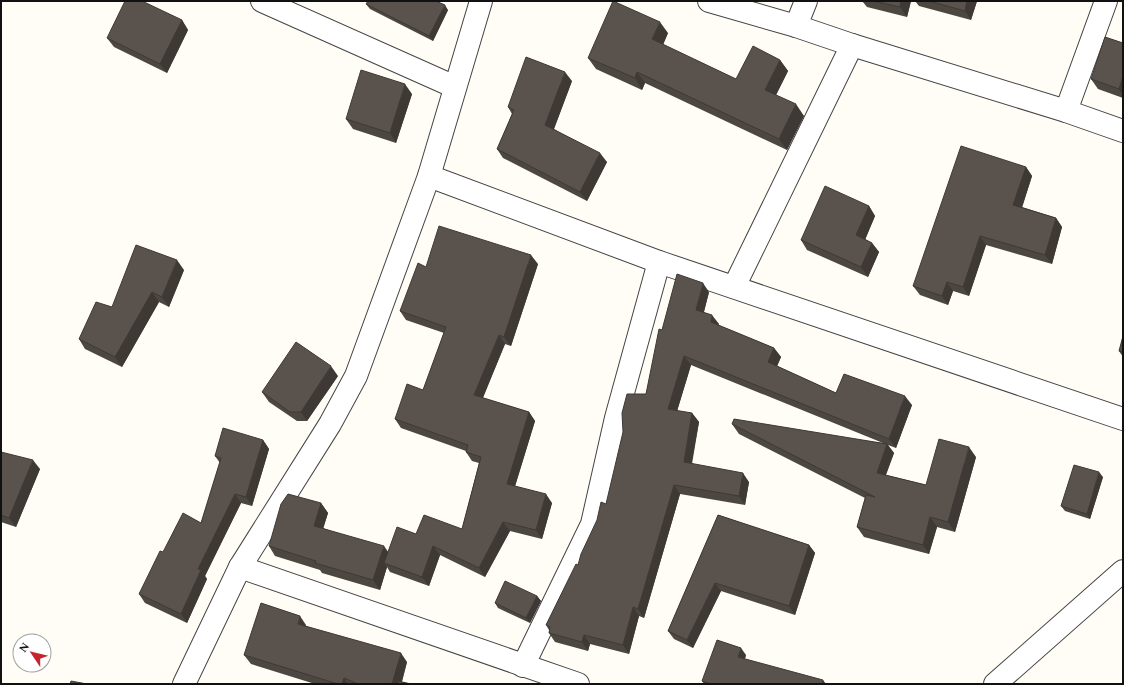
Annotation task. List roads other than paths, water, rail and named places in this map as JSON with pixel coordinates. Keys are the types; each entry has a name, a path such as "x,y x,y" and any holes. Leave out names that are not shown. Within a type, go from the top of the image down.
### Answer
{"street":[{"path":"262,1 455,88"},
{"path":"184,684 240,567 330,424 356,376 429,176 481,1"},
{"path":"709,1 796,26 1123,130"},
{"path":"796,26 806,1"},
{"path":"1066,111 1106,1"},
{"path":"734,287 852,45"},
{"path":"429,176 659,262 1123,419"},
{"path":"523,666 592,524 616,418 659,262"},
{"path":"240,567 578,684"},
{"path":"995,684 1123,571"}]}
